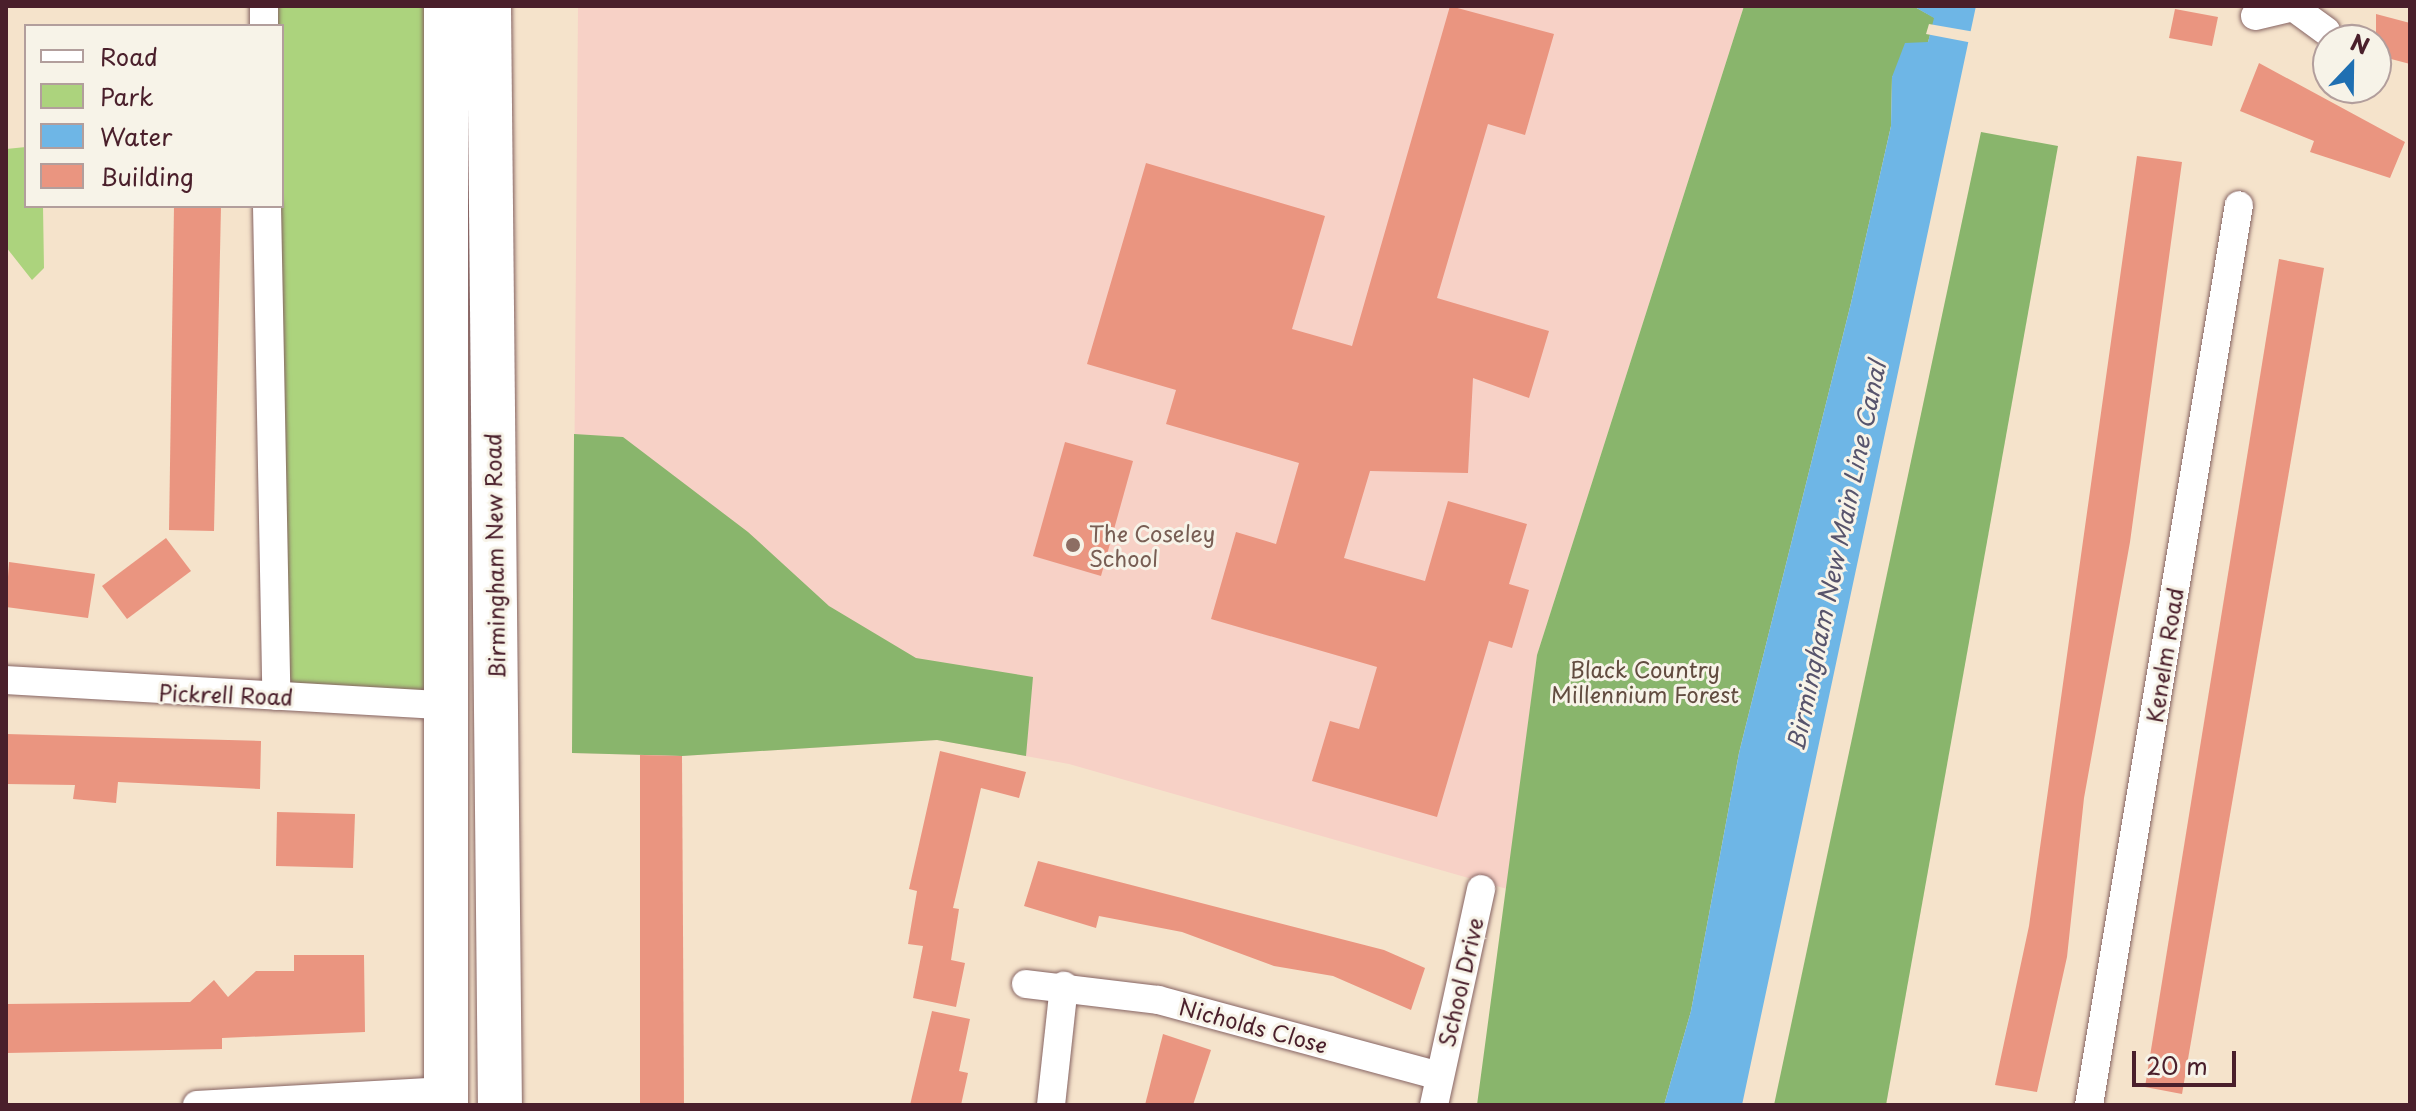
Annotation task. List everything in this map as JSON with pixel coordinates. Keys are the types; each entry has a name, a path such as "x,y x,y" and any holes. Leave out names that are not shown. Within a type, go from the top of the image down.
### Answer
{"highway":[{"name":"Birmingham New Road","path":"446,6 446,1098"},
{"name":"Birmingham New Road","path":"489,6 500,1097"},
{"path":"446,705 496,705"},
{"path":"446,1098 500,1097"}],"street":[{"path":"2255,16 2293,7 2316,24"},
{"name":"Kenelm Road","path":"2089,1105 2239,205"},
{"path":"267,208 276,696"},
{"name":"Pickrell Road","path":"6,680 446,705"},
{"name":"School Drive","path":"1434,1105 1481,889"},
{"name":"Nicholds Close","path":"1026,984 1064,986 1158,1000 1439,1076"},
{"path":"1051,1105 1064,986"},
{"path":"197,1105 446,1098"}],"shaded area":[{"name":"The Coseley School","path":"578,6 1744,6 1537,655 1507,889 1069,764 937,740 682,756 572,753"}],"green space":[{"path":"264,6 434,6 446,705 276,696 267,208 284,208 284,24 264,24"},
{"name":"Black Country Millennium Forest","path":"1744,6 1913,6 1935,18 1928,42 1892,77 1891,126 1851,303 1739,753 1691,1011 1664,1105 1477,1105 1537,655"},
{"path":"1981,132 2058,146 1886,1105 1774,1105"},
{"path":"24,147 24,208 43,208 44,268 32,280 6,247 6,149"},
{"path":"574,434 623,437 748,532 829,606 916,658 1033,677 1026,756 937,740 682,756 572,753"}],"water":[{"name":"Birmingham New Main Line Canal","path":"1913,6 1976,6 1742,1105 1664,1105 1691,1011 1739,753 1851,303 1891,126 1892,77 1905,43 1928,42 1934,18"}],"pier":[{"path":"1929,24 1975,32 1973,43 1926,34"}],"building":[{"path":"1450,6 1554,34 1525,135 1488,124 1437,298 1549,331 1529,398 1473,378 1468,473 1370,471 1344,558 1425,581 1448,501 1527,524 1509,584 1529,590 1512,648 1489,641 1437,817 1312,781 1330,721 1359,729 1377,667 1211,619 1236,532 1276,544 1299,463 1166,424 1176,390 1087,364 1146,163 1325,216 1292,329 1352,346"},
{"path":"2175,9 2218,17 2212,46 2169,38"},
{"path":"2376,14 2410,23 2410,64 2392,59 2392,24 2376,24"},
{"path":"2259,63 2312,92 2312,104 2335,104 2405,142 2390,178 2310,152 2314,141 2240,111"},
{"path":"2137,156 2182,162 2130,542 2084,798 2067,957 2037,1092 1995,1085 2029,926"},
{"path":"174,208 221,208 214,531 169,530"},
{"path":"2279,259 2324,268 2182,1094 2145,1087"},
{"path":"1065,442 1133,461 1101,576 1033,556"},
{"path":"166,538 191,571 127,619 102,586"},
{"path":"9,562 95,574 88,618 6,607"},
{"path":"6,734 261,741 260,789 118,782 116,803 73,799 75,785 6,784"},
{"path":"940,751 1026,772 1019,798 981,788 953,908 959,909 951,960 965,963 956,1007 913,998 923,946 908,944 917,891 909,889"},
{"path":"640,755 682,756 684,1105 640,1105"},
{"path":"277,812 355,814 353,868 276,866"},
{"path":"1038,861 1384,950 1425,968 1411,1010 1333,976 1274,966 1182,932 1099,916 1096,928 1024,906"},
{"path":"294,955 364,955 365,1032 222,1038 222,1049 6,1053 6,1004 190,1002 214,980 228,997 256,971 294,971"},
{"path":"932,1011 970,1019 959,1071 968,1073 961,1105 910,1105"},
{"path":"1163,1034 1211,1050 1193,1105 1145,1105"}],"place":[{"name":"The Coseley School","path":"1073,545"}]}
